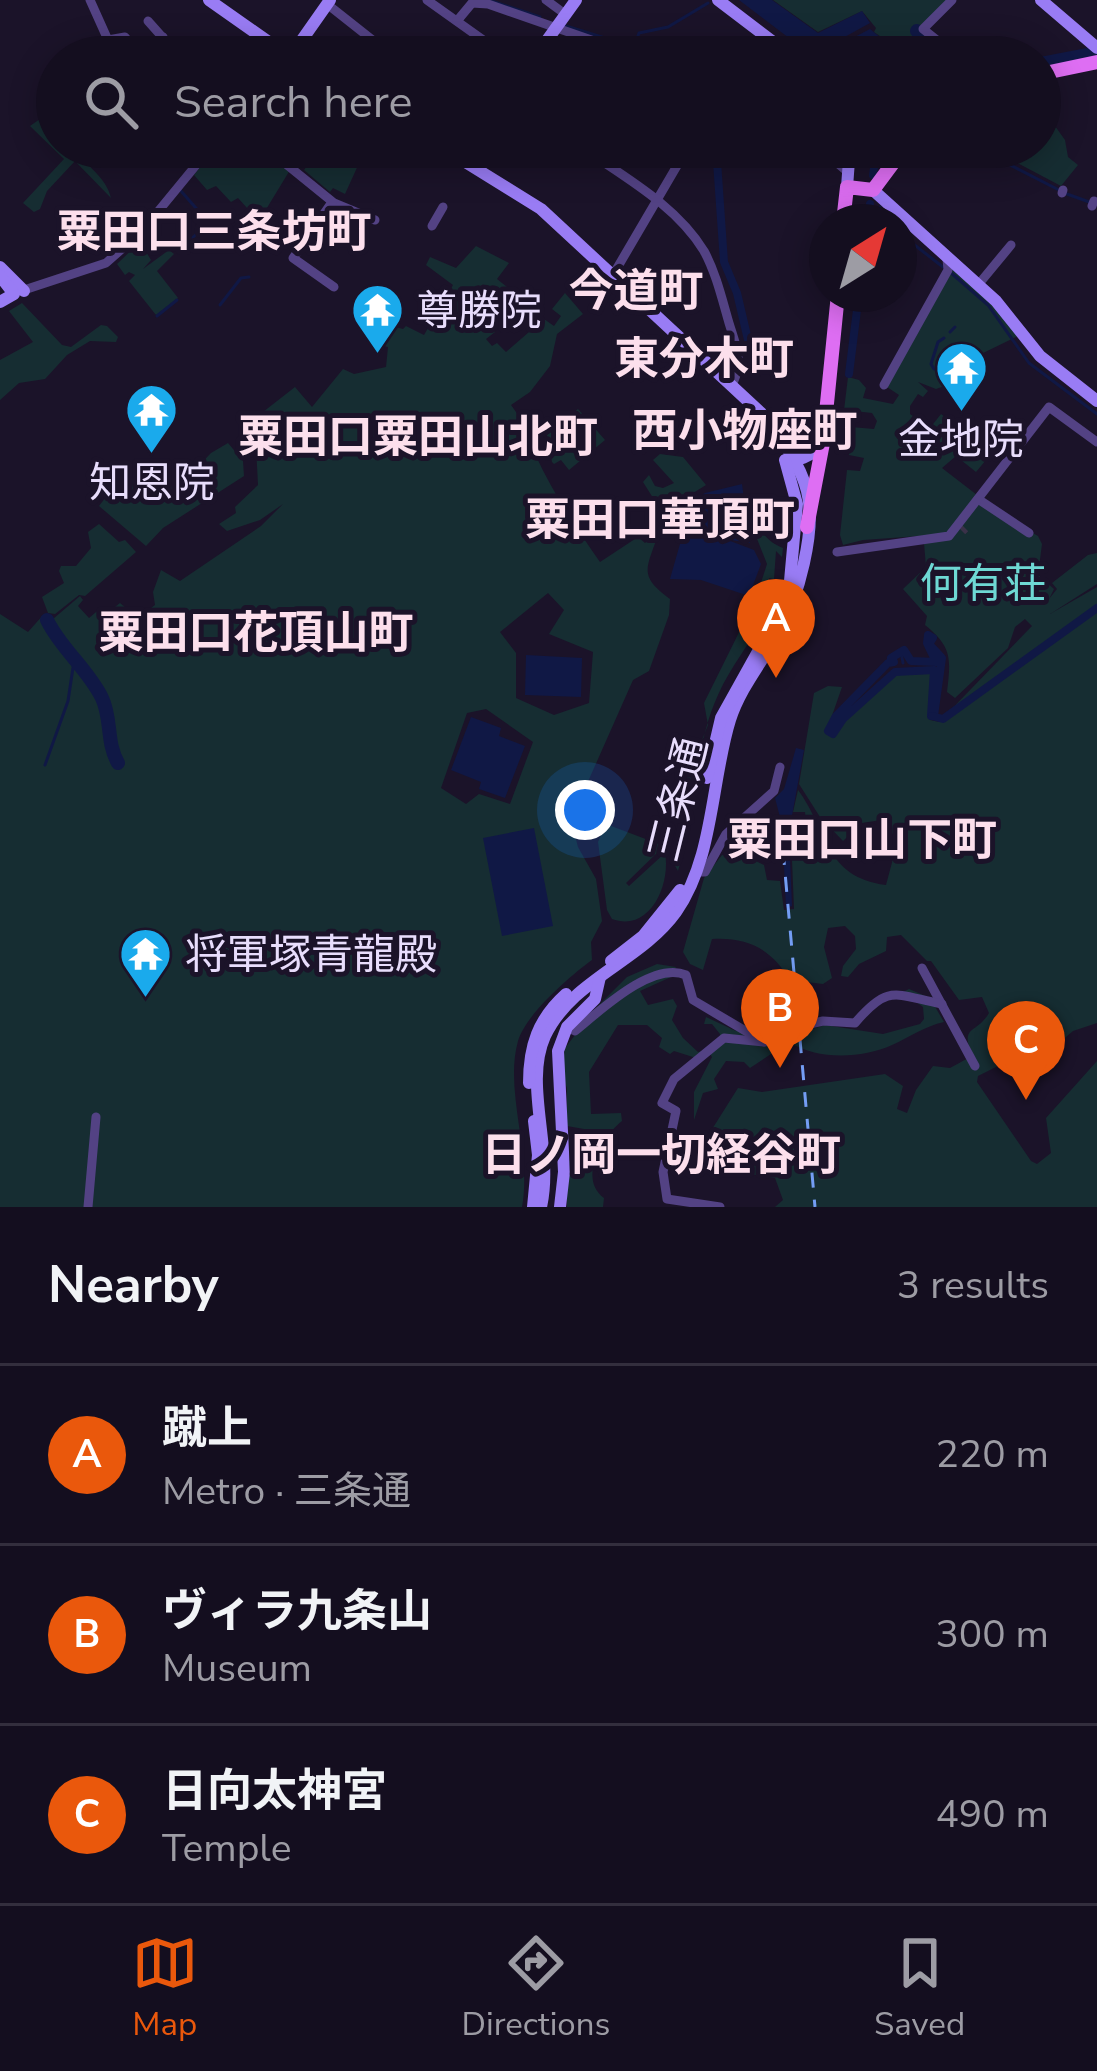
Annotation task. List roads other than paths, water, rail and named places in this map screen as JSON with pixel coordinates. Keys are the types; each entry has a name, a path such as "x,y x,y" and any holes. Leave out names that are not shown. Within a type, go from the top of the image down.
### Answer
{"main road":[{"path":"208,0 260,36"},
{"path":"549,36 576,0"},
{"path":"718,0 765,36"},
{"path":"1041,0 1097,48"},
{"path":"305,36 329,2"},
{"path":"1061,70 1097,62"},
{"name":"三条通","path":"476,168 528,199 731,386 777,433 808,496 796,596 731,715 696,872 678,908 657,935 602,972"},
{"path":"854,168 857,185 978,285 1005,310 1040,356 1097,400"},
{"path":"850,204 857,185 878,168"},
{"path":"0,272 19,292 0,302"},
{"path":"807,527 836,312"},
{"path":"731,386 768,416 800,457 809,457 820,443"},
{"name":"三条通","path":"537,1207 547,1170 537,1079 542,1046 564,1006 657,922 685,879 721,718 788,592 797,504 792,478 782,455 731,386"},
{"path":"788,592 820,443"},
{"path":"560,1207 558,1051 567,1027 595,999 602,972"}],"street":[{"path":"90,0 106,36"},
{"path":"427,0 478,36"},
{"path":"546,0 565,14"},
{"path":"932,36 923,29 952,0"},
{"path":"329,2 369,36"},
{"path":"457,21 472,3 502,3 580,36"},
{"path":"148,21 161,36"},
{"path":"19,292 106,263 149,223 194,168"},
{"path":"291,168 332,202 375,220"},
{"path":"611,168 658,201 693,236 714,274 739,357 740,372 731,386"},
{"path":"614,275 676,168"},
{"path":"840,168 857,185"},
{"path":"332,202 292,258 334,287"},
{"path":"432,226 443,207"},
{"path":"978,285 1011,245"},
{"path":"884,385 947,272 947,259"},
{"path":"837,552 957,532 1049,407 1097,442"},
{"path":"978,500 1029,533"},
{"path":"696,872 705,872 726,834 774,791 779,767"},
{"path":"922,968 975,1066"},
{"path":"567,1027 575,1031 614,999 650,978 680,972 686,975 693,1000 764,1042"},
{"path":"720,1207 668,1199 663,1172 676,1111 662,1103 674,1079 724,1038 782,1040 811,1023 855,1023 878,997 896,994 942,1004"},
{"path":"88,1207 96,1117"}],"waterway":[{"path":"492,1 540,17"},
{"path":"638,36 668,27 708,3"},
{"path":"566,26 598,36"},
{"path":"917,31 923,36"},
{"path":"1061,60 1097,53"},
{"path":"717,168 724,262 737,293 753,361"},
{"path":"873,175 874,168"},
{"path":"1016,168 1059,190"},
{"path":"181,191 209,223 191,239"},
{"path":"1067,194 1092,203"},
{"path":"917,247 943,267"},
{"path":"950,272 988,305 1029,363 1097,414"},
{"path":"220,305 241,278 249,277"},
{"path":"157,316 177,300"},
{"path":"849,374 857,312"},
{"path":"950,332 955,327"},
{"path":"934,369 931,364 938,342 944,338"},
{"path":"932,716 943,719 1097,608"},
{"path":"47,620 102,698 118,763"},
{"path":"928,635 933,638 929,644 942,658 934,716 934,670 895,672 833,734 828,731 836,716 894,662 891,658 904,650 911,661 936,662 927,643 928,635"},
{"path":"901,652 903,663"},
{"path":"45,765 68,701 74,661"}],"tunnel":[{"path":"962,531 965,528"}],"place":[{"name":"尊勝院","path":"377,356"},
{"name":"金地院","path":"961,413"},
{"name":"知恩院","path":"152,456"},
{"name":"蹴上","path":"776,678"},
{"name":"将軍塚青龍殿","path":"146,1000"},
{"name":"ヴィラ九条山","path":"780,1068"},
{"name":"日向太神宮","path":"1026,1100"}],"district":[{"name":"粟田口三条坊町","path":"214,231"},
{"name":"今道町","path":"636,290"},
{"name":"東分木町","path":"704,358"},
{"name":"西小物座町","path":"745,430"},
{"name":"粟田口粟田山北町","path":"418,436"},
{"name":"粟田口華頂町","path":"660,519"},
{"name":"粟田口花頂山町","path":"256,632"},
{"name":"粟田口山下町","path":"862,839"},
{"name":"日ノ岡一切経谷町","path":"661,1154"}],"park label":[{"name":"何有荘","path":"983,583"}]}
